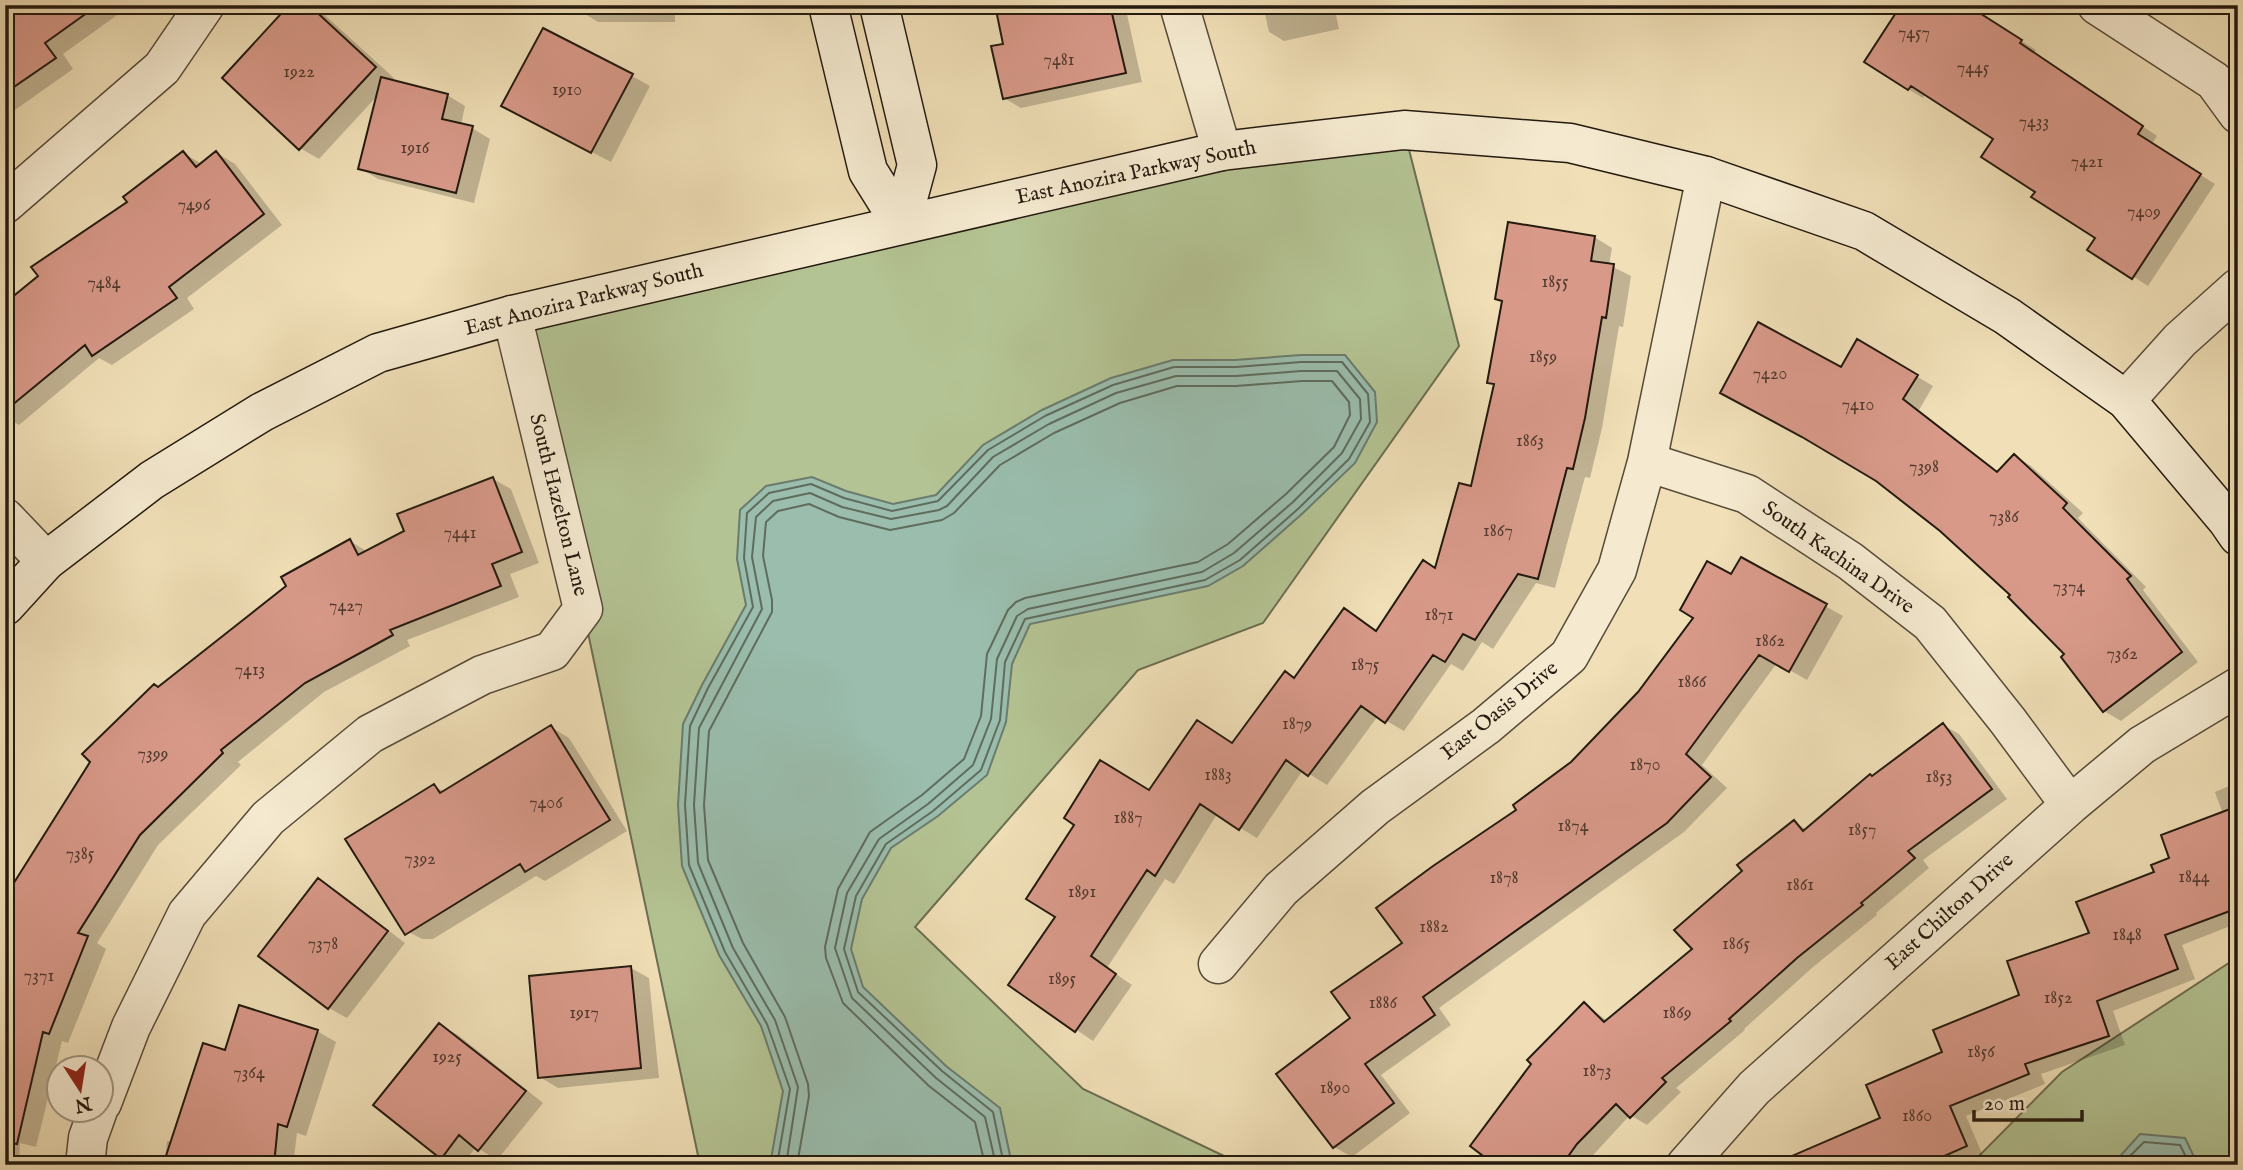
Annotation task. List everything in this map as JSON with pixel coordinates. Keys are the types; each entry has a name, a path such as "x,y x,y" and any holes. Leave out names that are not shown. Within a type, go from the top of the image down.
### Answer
{"street":[{"path":"5,204 162,68 205,5"},
{"path":"828,5 868,171 901,224"},
{"path":"879,5 917,165 901,224"},
{"path":"1180,5 1222,151"},
{"path":"2097,5 2214,81 2238,114"},
{"name":"East Anozira Parkway South","path":"5,606 46,561 152,480 262,412 378,353 512,315 1222,151 1404,130 1570,143 1706,176 1864,231 2007,316 2126,400 2238,536"},
{"name":"East Oasis Drive","path":"1217,964 1292,880 1375,807 1486,726 1569,656 1617,570 1647,462 1706,176"},
{"path":"2126,400 2180,340 2238,288"},
{"name":"South Hazelton Lane","path":"116,1066 131,1027 187,914 268,817 370,734 482,675 552,651 583,609 512,315"},
{"name":"South Kachina Drive","path":"1647,462 1747,494 1850,561 1930,623 2070,805"},
{"path":"5,518 46,561"},
{"name":"East Chilton Drive","path":"1686,1165 1754,1088 2070,805 2142,746 2238,687"},
{"path":"85,1165 88,1138 94,1124"}],"green space":[{"path":"1404,130 1459,346 1263,623 1138,670 915,927 1083,1089 1243,1165 700,1165 583,609 512,315"},
{"path":"2238,957 2238,1165 1970,1165 2062,1072"}],"water":[{"path":"1345,355 1375,392 1377,422 1355,463 1243,566 1208,586 1030,624 1012,664 1006,722 987,775 938,816 891,848 862,899 851,949 863,987 946,1066 1000,1108 1012,1165 770,1165 783,1091 761,1026 719,955 682,866 678,805 683,724 746,605 737,559 740,510 766,486 812,477 846,491 893,504 936,495 983,445 1042,410 1111,378 1173,360 1235,360"},
{"path":"2140,1134 2185,1138 2198,1165 2112,1165"}],"building":[{"path":"5,5 98,5 45,43 56,58 5,93"},
{"path":"289,5 309,5 376,67 299,150 222,78"},
{"path":"995,5 1110,5 1126,73 1003,99 991,46 1003,44"},
{"path":"1901,5 1967,5 2022,40 2020,43 2143,126 2138,134 2201,174 2132,279 2087,250 2095,238 2031,197 2035,192 1981,157 1993,139 1911,86 1908,90 1864,62"},
{"path":"543,28 633,74 591,153 501,106"},
{"path":"381,77 448,94 442,119 473,126 456,193 358,169"},
{"path":"183,151 196,167 216,151 264,214 169,287 177,298 92,356 85,345 5,411 5,303 38,276 31,267 127,202 123,197"},
{"path":"1508,222 1595,236 1591,261 1614,264 1606,318 1602,317 1585,418 1573,469 1567,468 1538,579 1518,574 1475,640 1463,634 1445,662 1433,655 1385,723 1361,706 1308,776 1286,760 1239,830 1200,804 1155,876 1147,870 1091,956 1116,974 1075,1032 1008,985 1055,917 1026,899 1074,825 1064,818 1100,760 1149,790 1197,720 1232,743 1285,671 1294,678 1344,608 1376,631 1423,560 1435,568 1459,483 1471,486 1494,384 1487,383 1502,301 1495,299"},
{"path":"1758,322 1841,367 1857,339 1918,375 1903,399 1997,472 2014,454 2067,503 2063,508 2131,576 2127,579 2182,652 2103,712 2061,657 2064,654 2008,597 2010,595 1940,531 1876,481 1720,393"},
{"path":"493,477 522,552 492,564 501,586 390,630 393,635 305,683 221,750 223,753 140,835 78,933 88,936 49,1034 43,1032 17,1144 5,1142 5,897 90,762 82,754 154,684 158,687 286,586 281,577 350,539 358,555 404,531 397,514"},
{"path":"1741,557 1827,604 1789,672 1759,655 1686,754 1711,777 1667,823 1423,997 1435,1015 1365,1064 1394,1103 1333,1148 1276,1074 1350,1018 1331,992 1402,943 1376,908 1516,810 1513,805 1571,762 1638,692 1693,618 1680,610 1707,561 1731,574"},
{"path":"1943,723 1992,789 1908,851 1915,858 1861,903 1863,905 1797,958 1729,1019 1731,1021 1662,1078 1666,1082 1630,1118 1616,1104 1577,1144 1562,1165 1495,1165 1470,1146 1531,1064 1527,1060 1584,1002 1604,1022 1692,949 1674,930 1742,871 1737,865 1794,820 1803,831 1870,774 1872,776"},
{"path":"551,725 610,820 525,872 520,864 405,935 345,839 434,784 440,793"},
{"path":"2238,806 2238,908 2165,935 2178,969 2097,1001 2109,1036 2025,1064 2029,1074 1950,1106 1967,1146 1924,1165 1771,1165 1880,1118 1866,1085 1942,1052 1933,1030 2019,995 2007,961 2089,933 2076,902 2154,872 2151,865 2169,858 2161,835"},
{"path":"318,878 388,931 328,1009 258,956"},
{"path":"631,966 641,1068 538,1078 529,976"},
{"path":"239,1005 318,1030 287,1127 278,1124 274,1165 163,1165 203,1043 225,1050"},
{"path":"439,1023 526,1091 478,1151 459,1135 441,1159 373,1105"}]}
